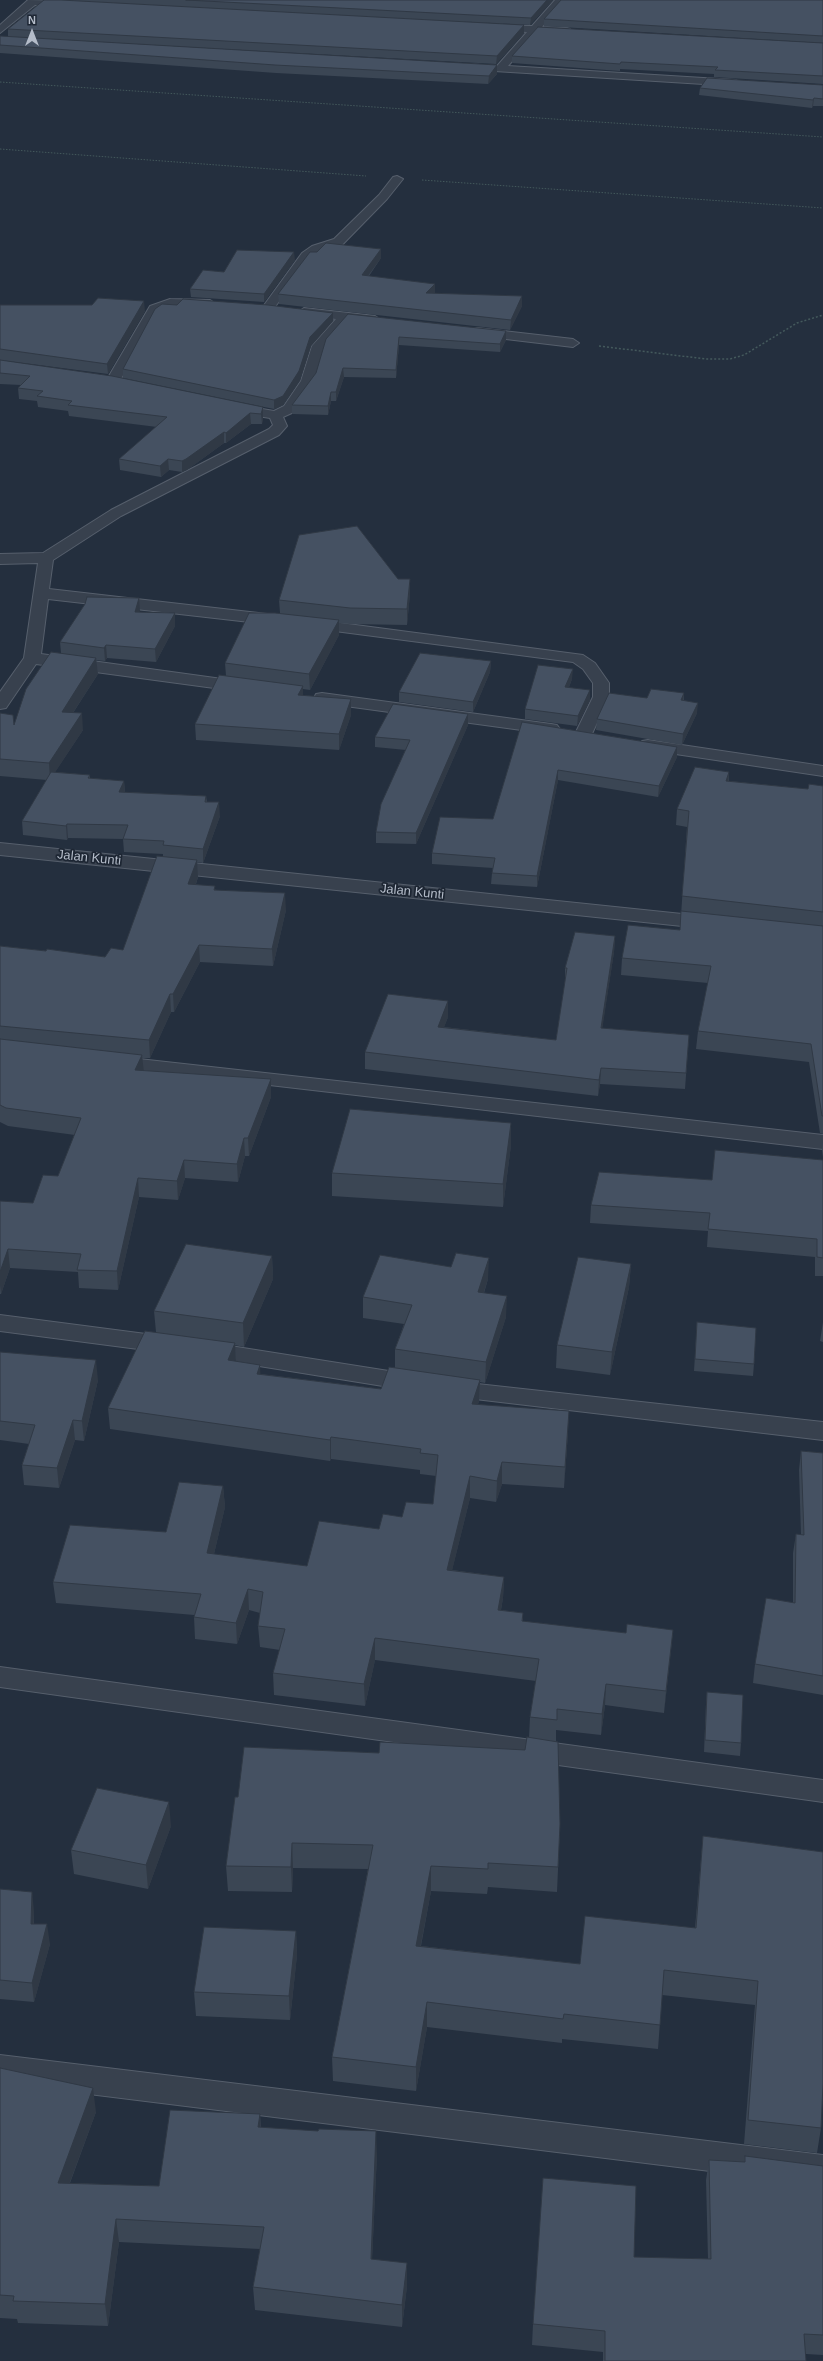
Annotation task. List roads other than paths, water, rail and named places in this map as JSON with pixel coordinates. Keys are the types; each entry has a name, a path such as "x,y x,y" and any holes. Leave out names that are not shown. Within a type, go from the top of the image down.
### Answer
{"street":[{"path":"500,69 560,0"},
{"path":"0,30 33,1 79,5"},
{"path":"486,26 581,32"},
{"path":"452,66 744,84"},
{"path":"268,308 306,256 316,249 338,242 383,197 397,179"},
{"path":"114,381 154,309 160,306 182,302 223,305"},
{"path":"253,307 384,321"},
{"path":"221,405 275,415 289,409 308,381 319,346 345,317"},
{"path":"463,330 573,343"},
{"path":"98,379 129,384"},
{"path":"0,559 46,558 116,512 274,432 280,422 275,415"},
{"path":"0,704 32,658 46,558"},
{"path":"41,593 568,656 577,658 589,666 602,683 601,697 592,735 308,696"},
{"path":"32,658 261,690"},
{"path":"632,742 823,771"},
{"name":"Jalan Kunti","path":"0,848 728,925"},
{"path":"95,1060 823,1142"},
{"path":"0,1324 193,1348 447,1388 823,1431"},
{"path":"0,1677 823,1791"},
{"path":"0,2069 823,2170"}]}
